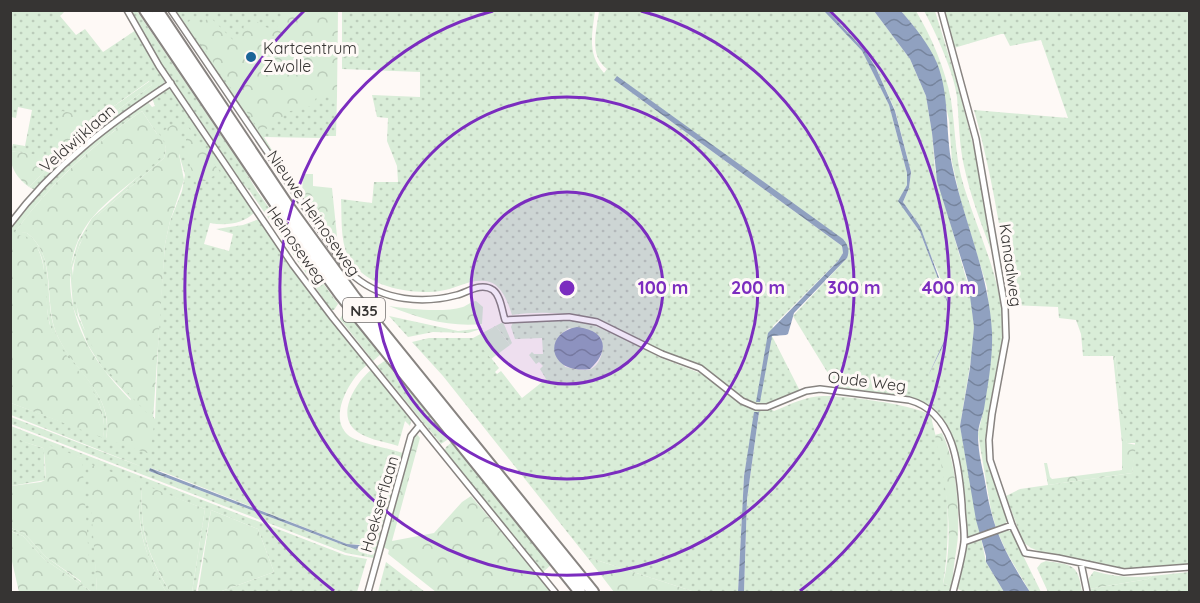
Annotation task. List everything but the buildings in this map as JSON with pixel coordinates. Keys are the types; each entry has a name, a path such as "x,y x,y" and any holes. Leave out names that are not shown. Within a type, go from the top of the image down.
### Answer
{"highway":[{"name":"Nieuwe Heinoseweg","path":"145,10 280,211 340,294 580,592"},
{"name":"Nieuwe Heinoseweg","path":"157,10 288,206 349,290 593,592"}],"street":[{"name":"Heinoseweg","path":"127,10 171,83 293,265 333,318 555,592"},
{"name":"Heinoseweg","path":"171,10 296,195 354,276 384,294 422,301 441,299 477,287 488,288 497,295 505,320"},
{"name":"Kanaalweg","path":"940,10 976,139 1005,308 1006,338 992,414 990,460 1012,525 1025,553 1081,563"},
{"name":"Veldwijklaan","path":"10,224 30,198 72,156 106,127 171,83"},
{"name":"Oude Weg","path":"505,320 569,317 603,324 662,354 700,368 742,401 756,407 767,407 820,388 909,400 921,404 934,415 949,436 953,446 961,499 964,542"},
{"name":"Hoekserflaan","path":"368,592 411,436 420,425"},
{"path":"953,592 964,542 1012,525"},
{"path":"1086,592 1081,563 1124,573 1190,567"}],"green space":[{"path":"10,11 65,11 60,16 76,35 85,29 103,52 136,30 165,80 163,86 80,147 35,190 29,187 80,137 152,85 149,81 97,118 51,158 11,151 13,144 25,146 32,110 18,107 16,118 11,117"},
{"path":"131,11 137,11 257,191 338,304 334,310 331,310 167,74"},
{"path":"174,11 334,11 324,96 337,96 336,136 322,138 264,137 272,150 268,150"},
{"path":"287,11 338,11 337,96 317,96 312,106 290,111 261,133 187,23 193,18 198,26 210,17 233,40 246,30 243,27 250,22 256,21 268,28 277,27"},
{"path":"342,11 595,11 593,51 604,73 607,69 597,57 595,42 599,11 824,11 862,51 889,105 907,173 907,185 899,201 920,232 947,302 948,317 945,339 928,376 946,340 950,311 939,274 922,236 920,226 903,202 909,188 911,172 895,110 866,52 828,11 874,11 910,59 926,96 935,170 970,292 974,327 960,426 980,534 967,537 955,447 935,412 927,405 914,400 837,388 793,316 847,258 848,249 845,241 617,77 617,82 842,246 843,253 838,261 773,326 772,336 800,391 778,401 756,405 737,395 703,367 658,350 619,329 588,318 563,314 512,315 500,289 491,282 474,281 446,290 416,292 377,282 356,268 344,245 341,199 372,203 374,182 398,182 397,166 387,141 388,118 377,117 372,95 420,97 420,72 342,69"},
{"path":"901,11 916,11 942,65 951,100 961,176 1000,297 1003,339 986,435 987,455 1008,520 996,528 978,434 992,345 987,287 961,202 952,162 949,120 936,61"},
{"path":"924,11 935,11 957,82 978,164 991,250 964,166 957,97 952,77"},
{"path":"943,11 1189,11 1189,565 1126,569 1046,554 1023,542 1006,496 1020,489 1132,473 1135,443 1127,443 1125,435 1115,356 1083,356 1081,334 1076,320 1059,318 1058,307 1012,305 991,182 974,110 1068,118 1041,40 1010,46 1004,34 1001,34 954,48"},
{"path":"150,81 152,85 80,137 29,187 17,175 11,162 11,151 51,157 62,111 97,118"},
{"path":"167,88 172,90 255,212 234,223 210,223 204,244 229,251 233,234 216,229 243,225 259,219 299,277 367,365 348,388 341,408 342,427 352,438 396,451 370,545 347,544 163,472 150,468 149,471 346,546 355,549 369,547 367,557 346,553 11,424 11,417 145,468 11,415 11,403 103,437 104,422 101,408 88,384 61,350 54,337 47,309 41,255 34,244 29,241 12,236 11,239 11,227 46,184 91,141 147,101 152,107 155,106 152,98","holes":["142,111 157,134 161,156 92,218 78,242 70,268 73,307 88,345 103,369 131,399 106,439 107,423 99,396 65,350 53,324 43,255 37,243 27,233 16,231 43,197 73,166 106,137","179,129 179,154 185,175 165,244 155,419 84,329 78,316 72,268 80,243 99,214 164,158 166,149 164,136"]},
{"path":"142,111 157,134 159,133 163,143 163,155 91,219 73,255 70,275 75,313 91,350 114,382 154,425 150,454 106,439 105,409 91,385 65,350 53,324 47,268 43,255 37,243 27,233 15,232 28,214 73,166 106,137"},
{"path":"176,122 179,129 179,154 184,180 165,244 153,420 111,375 94,350 75,300 73,271 76,256 88,228 99,214 164,158 166,149 162,132"},
{"path":"186,124 220,172 197,186 186,154"},
{"path":"303,174 313,174 313,186 332,188 338,246 302,196"},
{"path":"21,235 31,240 38,248 42,260 50,325 56,340 94,392 104,421 103,438 11,403 11,239 12,236"},
{"path":"476,301 483,307 482,324 435,321 389,306 446,310 463,307"},
{"path":"344,312 381,354 373,361 340,319"},
{"path":"389,316 458,331 484,328 468,333 433,332 408,337"},
{"path":"567,320 587,323 611,332 661,358 705,375 733,398 746,406 759,409 768,408 774,411 798,401 832,396 912,408 931,416 945,476 948,530 943,584 953,586 951,592 744,592 747,499 759,412 755,412 744,476 738,592 695,592 587,557 443,376 412,342 429,338 473,338 503,322 512,343 510,345 496,326 477,340 499,368 495,372 497,374 501,371 522,398 546,379 540,369 543,366 539,362 536,364 529,355 532,352 543,354 542,338 515,339 511,327 513,322","holes":["569,328 600,337 602,354 595,366 588,370 565,367 555,347 561,334"]},
{"path":"496,326 510,345 491,359 476,340"},
{"path":"1113,356 1115,356 1127,443 1136,445 1132,473 1048,485 1044,463 1047,463 1052,479 1122,470 1122,443"},
{"path":"386,360 450,438 441,444 377,366"},
{"path":"371,370 411,420 410,426 405,421 398,446 361,434 348,420 347,411 353,393"},
{"path":"11,426 345,555 367,559 357,592 219,592 274,572 258,529 211,510 196,592 192,592 205,509 142,485 142,517 146,541 155,565 170,592 166,592 146,549 139,501 94,535 97,591 99,592 92,592 44,559 23,536 11,531 11,528 25,534 46,557 81,582 82,458 22,441 43,448 45,480 11,486"},
{"path":"415,432 420,438 392,541 434,533 462,502 471,496 552,592 436,592 388,554 389,550 383,547"},
{"path":"942,433 951,457 958,509 953,586 943,584 947,565 948,509 935,435"},
{"path":"23,435 82,458 91,588 46,557 25,534 11,528 11,486 45,480 43,448 19,439"},
{"path":"452,442 552,564 543,572 444,452"},
{"path":"396,451 403,453 378,546 374,558 367,557"},
{"path":"88,463 140,483 139,500 143,540 166,592 97,591"},
{"path":"142,484 205,509 192,592 170,592 155,564 144,529"},
{"path":"211,510 258,529 274,572 219,592 198,592"},
{"path":"10,531 23,536 44,559 92,592 19,592 11,557"},
{"path":"1011,531 1041,592 1030,592 1007,553 998,533"},
{"path":"981,538 986,562 1004,592 964,592 956,588 964,548 967,544"},
{"path":"587,557 695,592 614,592"},
{"path":"1046,561 1073,568 1078,576 1082,592 1048,592 1037,568"},
{"path":"386,562 425,592 378,592"},
{"path":"1094,571 1109,575 1152,576 1148,579 1089,589 1089,578"},
{"path":"1189,572 1189,592 1090,592 1089,589 1148,579 1152,576"}],"water":[{"path":"824,11 828,11 866,52 876,68 895,111 911,172 909,188 903,202 920,226 949,305 949,320 946,340 928,376 945,339 948,317 947,302 920,232 898,201 907,185 907,173 889,105 862,51"},
{"path":"874,11 901,11 930,49 941,75 946,101 952,165 981,269 990,311 992,351 984,409 978,432 980,456 990,507 998,533 1012,563 1030,592 1004,592 986,562 976,520 960,426 974,327 968,281 937,181 926,96 910,59"},
{"path":"617,76 843,239 847,245 847,258 794,313 788,334 772,336 760,402 756,402 768,333 838,261 843,253 842,246 614,80"},
{"path":"577,327 594,332 602,342 601,355 590,369 565,366 558,360 555,352 558,337"},
{"path":"754,412 759,412 747,499 744,592 738,592 744,476"},
{"path":"150,468 347,544 371,546 355,549 346,546 149,471"}],"place":[{"name":"Kartcentrum Zwolle","path":"251,57"}]}
